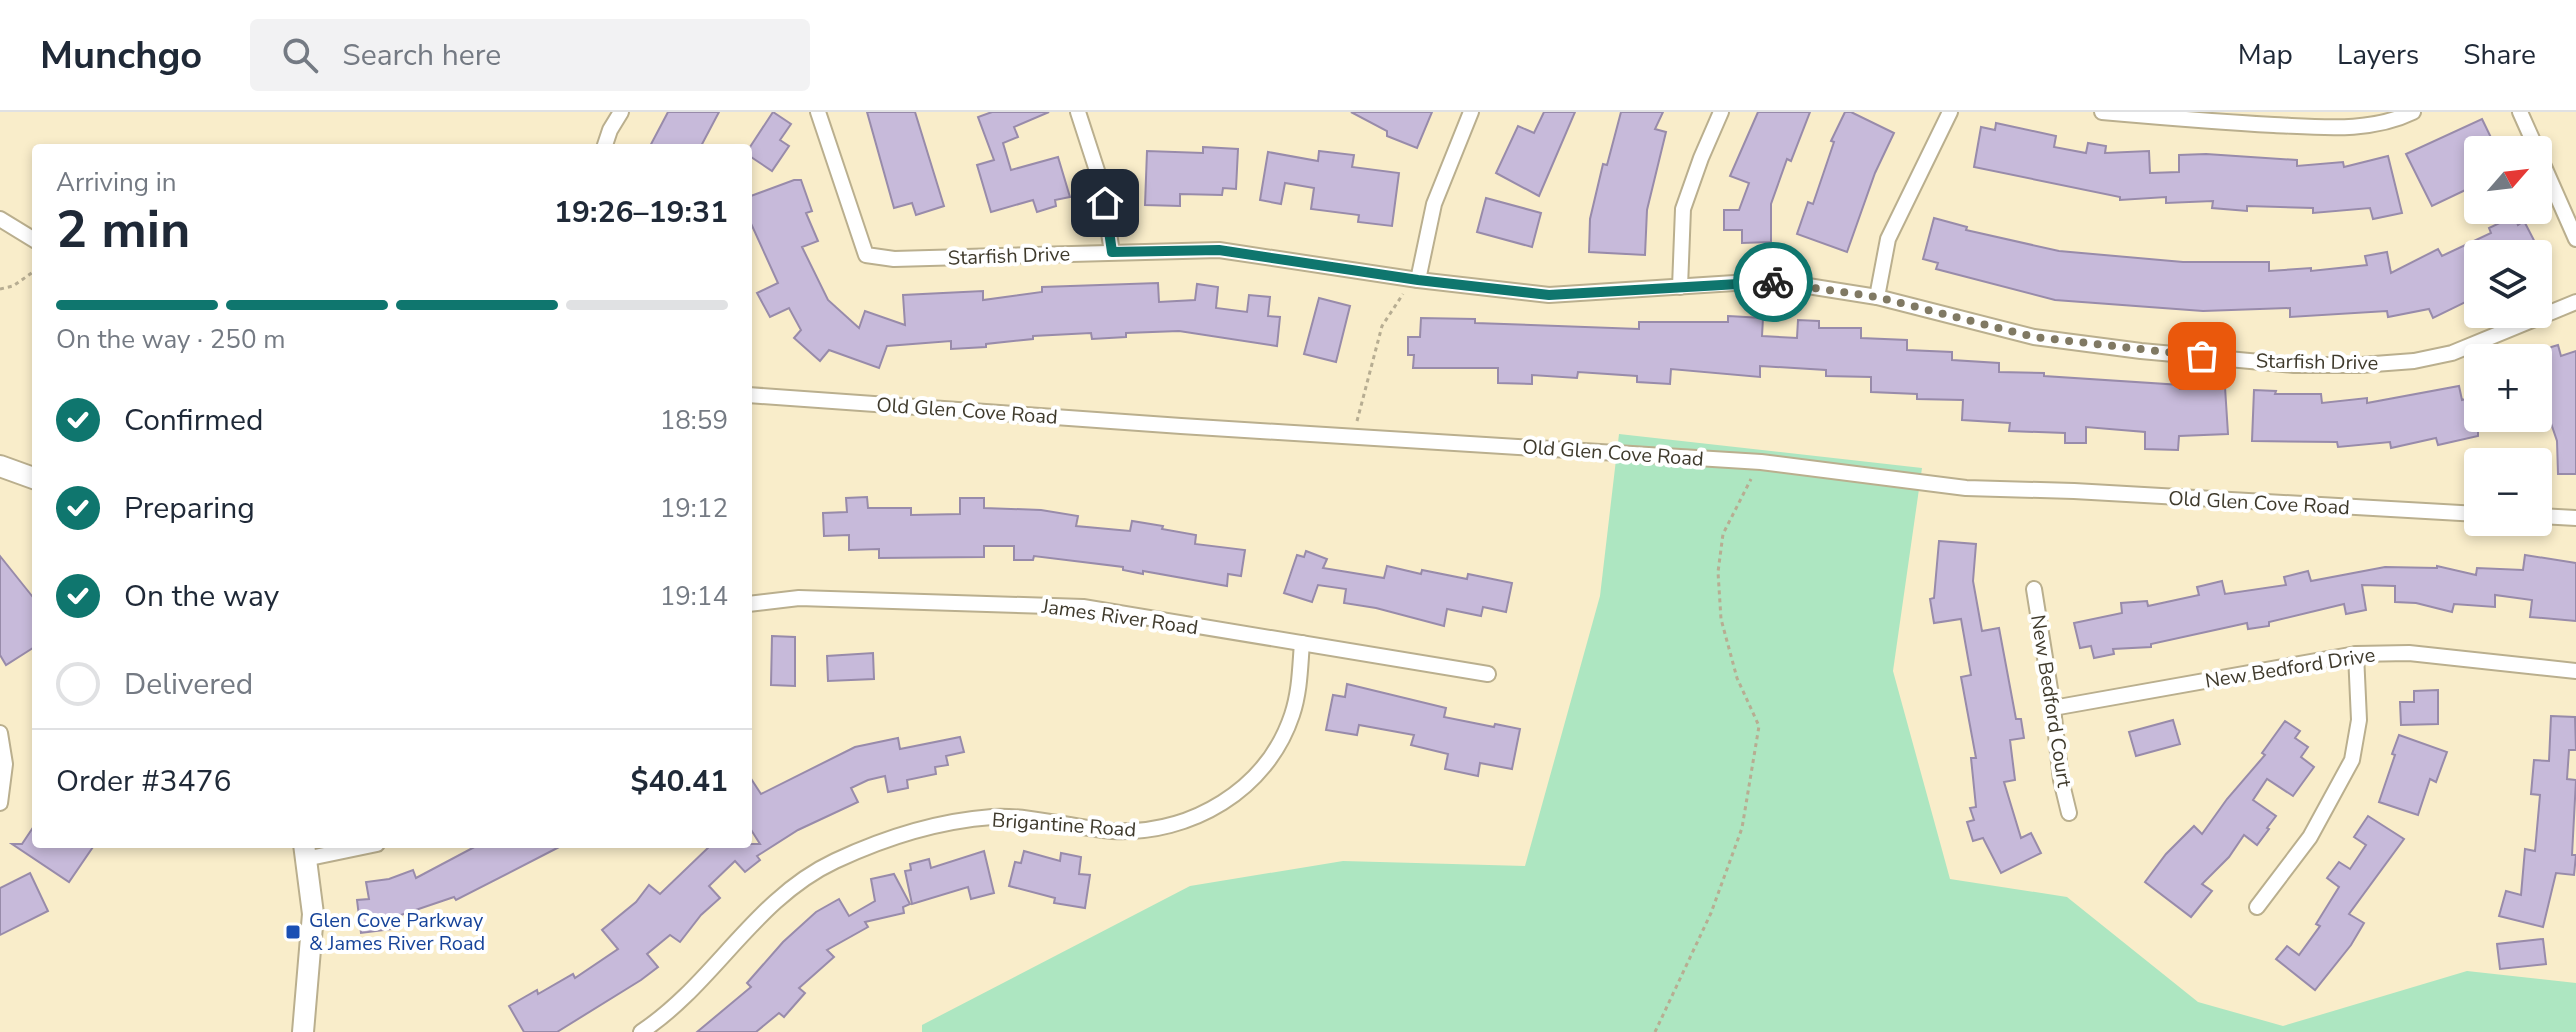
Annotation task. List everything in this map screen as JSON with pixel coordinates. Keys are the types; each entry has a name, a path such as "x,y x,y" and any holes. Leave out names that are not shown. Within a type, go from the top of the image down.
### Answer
{"street":[{"path":"605,144 621,112"},
{"name":"Starfish Drive","path":"818,112 866,255 894,259 1219,250 1418,280 1549,295 1750,282 1789,283 1877,297 2034,337 2141,351 2348,365 2414,361 2452,353 2576,302"},
{"path":"1078,112 1101,183 1112,252"},
{"path":"1418,280 1434,204 1471,112"},
{"path":"1680,287 1683,209 1721,112"},
{"path":"1877,297 1888,239 1950,112"},
{"path":"2102,112 2345,128 2380,123 2413,112"},
{"path":"2520,112 2530,136"},
{"path":"2552,185 2576,239"},
{"path":"0,219 32,239"},
{"name":"Old Glen Cove Road","path":"752,395 1761,462 1966,488 2074,491 2464,513"},
{"path":"0,466 32,478"},
{"path":"2552,517 2576,518"},
{"name":"New Bedford Court","path":"2034,589 2061,780 2069,813"},
{"name":"James River Road","path":"752,604 799,598 1004,602 1083,607 1488,674"},
{"name":"Brigantine Road","path":"641,1032 700,980 764,910 831,863 882,841 918,830 991,817 1025,818 1111,831 1135,830 1158,827 1202,814 1228,799 1264,769 1280,744 1299,685 1302,643"},
{"name":"New Bedford Drive","path":"2053,708 2356,654 2409,653 2576,671"},
{"path":"2257,907 2310,837 2352,760 2359,720 2356,654"},
{"path":"0,733 5,764 0,803"},
{"path":"303,1032 313,914 304,852 340,848"}],"path":[{"path":"0,289 13,286 32,273"},
{"path":"1353,436 1382,326 1400,296 1418,280"},
{"path":"1655,1032 1711,913 1744,816 1759,726 1737,678 1721,619 1718,572 1723,534 1761,462"}],"green space":[{"path":"1619,434 1922,468 1893,671 1950,879 2067,897 2198,1002 2283,1026 2467,971 2576,983 2576,1032 922,1032 922,1025 1190,886 1343,861 1525,866 1600,596"}],"building":[{"path":"668,112 719,112 702,144 651,144"},
{"path":"773,112 791,124 780,140 789,146 772,171 752,158 752,144"},
{"path":"867,112 915,112 944,206 916,215 912,203 894,208"},
{"path":"992,112 1049,112 1014,127 1018,137 1003,143 1011,170 1058,157 1070,197 1055,200 1056,206 1037,212 1033,200 991,212 977,165 994,160 978,117"},
{"path":"1351,112 1432,112 1417,148 1387,136 1387,131"},
{"path":"1544,112 1575,112 1539,196 1496,173 1518,126 1534,133"},
{"path":"1621,112 1663,112 1655,129 1666,132 1647,210 1645,255 1589,252 1590,219 1603,164 1607,165"},
{"path":"1758,112 1810,112 1791,161 1787,159 1771,204 1771,242 1742,243 1742,230 1724,230 1724,210 1739,210 1749,183 1730,176"},
{"path":"1845,112 1894,133 1875,173 1847,252 1797,234 1808,202 1813,204 1834,142 1831,141"},
{"path":"2482,119 2490,136 2464,136 2464,191 2432,206 2406,154"},
{"path":"1996,123 2056,136 2054,147 2086,153 2088,143 2106,146 2105,153 2149,151 2150,173 2179,172 2179,155 2297,160 2297,166 2343,162 2344,167 2388,156 2402,213 2373,219 2370,208 2313,213 2313,208 2247,206 2247,211 2212,208 2213,201 2166,203 2166,197 2120,200 2120,197 1974,167 1981,127 1995,130"},
{"path":"1203,147 1238,149 1236,189 1223,188 1222,195 1180,194 1180,206 1145,205 1147,151 1203,153"},
{"path":"1319,151 1354,155 1352,167 1399,173 1392,226 1358,222 1359,215 1311,209 1314,188 1285,183 1281,204 1260,200 1268,152 1318,161"},
{"path":"801,180 812,211 806,213 818,241 802,247 828,300 859,328 865,311 905,325 903,295 983,291 983,300 1042,292 1042,287 1158,283 1159,302 1195,300 1197,284 1218,287 1216,308 1247,312 1249,295 1270,297 1268,316 1280,317 1277,346 1179,331 1126,333 1126,337 1092,339 1091,333 1033,336 1033,339 986,344 986,347 951,349 951,341 887,346 879,368 829,350 820,361 794,338 801,330 789,308 770,317 757,293 778,283 752,226 752,196"},
{"path":"1486,198 1541,213 1532,247 1477,232"},
{"path":"1934,218 1967,227 1966,230 2059,251 2183,262 2269,262 2269,271 2311,268 2311,271 2367,265 2365,256 2387,252 2391,273 2438,249 2442,256 2464,246 2464,303 2433,318 2429,309 2388,317 2387,311 2290,317 2290,308 2203,311 2055,300 1936,269 1938,263 1923,259"},
{"path":"2497,224 2526,224 2534,240 2476,240 2491,233 2489,228"},
{"path":"1319,298 1350,306 1336,362 1304,354"},
{"path":"1728,316 1763,318 1762,336 1797,338 1798,320 1819,321 1819,328 1861,328 1861,338 1907,340 1907,350 1952,352 1952,360 1999,363 1999,372 2181,385 2180,389 2225,387 2228,434 2179,436 2178,450 2145,449 2145,432 2086,427 2086,443 2065,443 2065,433 2009,431 2010,423 1962,420 1963,400 1917,399 1917,394 1871,392 1871,377 1826,376 1826,370 1760,366 1760,377 1671,369 1670,384 1637,382 1637,376 1578,372 1577,378 1532,375 1532,384 1498,383 1498,368 1413,368 1414,355 1408,355 1408,337 1420,337 1421,318 1639,329 1639,322 1728,322"},
{"path":"2558,345 2561,356 2576,351 2576,474 2558,474 2557,441 2552,426 2552,347"},
{"path":"2459,386 2464,400 2464,432 2478,432 2478,436 2438,445 2436,438 2391,448 2390,442 2338,447 2337,442 2252,441 2254,390 2276,391 2275,394 2321,394 2322,403 2367,398 2367,403"},
{"path":"867,497 868,508 911,508 911,515 960,514 960,498 984,498 984,508 1041,510 1078,516 1076,526 1130,531 1132,521 1163,526 1162,529 1196,535 1195,544 1245,550 1241,576 1228,574 1227,586 1143,571 1143,574 1123,570 1123,567 1034,556 1033,560 1014,560 1014,546 984,546 984,557 879,558 879,549 849,550 849,535 824,536 823,513 847,512 846,498"},
{"path":"1939,541 1976,544 1973,581 1982,631 1999,628 2016,719 2021,719 2024,738 2010,740 2015,780 2004,782 2021,838 2031,833 2041,853 2001,873 1983,838 1973,841 1967,822 1974,820 1970,808 1976,807 1971,758 1976,758 1961,677 1971,675 1961,619 1934,623 1930,599 1934,598"},
{"path":"1306,551 1327,559 1323,568 1384,578 1387,566 1421,574 1422,570 1467,579 1468,574 1512,583 1506,612 1483,607 1481,616 1447,609 1444,626 1344,603 1346,589 1318,585 1312,602 1284,593 1297,555 1304,557"},
{"path":"2525,555 2576,563 2576,621 2530,617 2532,600 2495,595 2495,607 2454,604 2452,612 2416,603 2395,602 2395,586 2362,585 2366,610 2346,614 2344,604 2269,622 2269,626 2248,629 2247,623 2151,644 2151,647 2113,649 2114,654 2094,658 2091,646 2080,648 2074,623 2122,613 2121,603 2147,601 2148,606 2199,595 2197,587 2222,581 2225,594 2286,585 2284,577 2308,571 2311,581 2385,567 2437,566 2476,575 2477,568 2523,570"},
{"path":"0,556 32,596 32,649 6,665 0,655"},
{"path":"772,636 795,637 795,686 771,685"},
{"path":"873,653 874,679 828,681 827,656"},
{"path":"1347,684 1446,708 1444,717 1520,729 1512,769 1480,763 1478,776 1445,769 1448,754 1411,745 1414,735 1359,725 1357,735 1326,730 1333,695 1345,697"},
{"path":"2438,690 2438,724 2401,725 2400,702 2414,702 2414,691"},
{"path":"2551,716 2575,717 2576,750 2569,750 2567,779 2576,780 2572,855 2576,855 2574,875 2556,873 2543,927 2499,916 2506,891 2521,895 2525,849 2535,851 2540,795 2531,794 2534,760 2549,761"},
{"path":"2173,720 2180,744 2136,756 2129,732"},
{"path":"2285,721 2300,731 2295,738 2308,747 2301,757 2314,767 2293,796 2267,779 2253,800 2276,816 2269,829 2257,845 2244,835 2229,857 2202,884 2212,891 2191,917 2145,882 2166,854 2194,826 2202,834 2265,755 2262,753"},
{"path":"2399,735 2447,752 2436,782 2430,779 2418,815 2379,802"},
{"path":"960,737 964,752 946,756 948,765 935,767 936,774 907,780 908,788 888,792 885,776 851,788 858,802 798,830 757,856 760,860 745,872 735,861 709,886 720,898 701,915 680,942 670,935 647,954 658,967 557,1032 524,1032 509,1006 573,974 575,978 618,949 602,930 636,902 649,885 660,894 708,848 752,848 752,844 760,844 752,831 752,780 761,794 855,747 898,738 900,749"},
{"path":"2368,816 2404,839 2349,914 2364,923 2351,945 2315,990 2276,959 2287,946 2299,955 2320,926 2316,924 2339,887 2327,878 2339,862 2350,869 2366,845 2354,837"},
{"path":"32,829 32,848 92,848 69,882 12,844 22,844"},
{"path":"472,848 557,848 456,900 454,897 392,918 393,929 361,933 357,900 369,899 366,882 389,879 413,870 416,878"},
{"path":"984,851 994,893 971,899 968,887 912,904 905,871 911,870 910,864 929,859 931,868"},
{"path":"1024,851 1060,861 1061,853 1081,857 1079,874 1090,875 1085,908 1054,903 1055,898 1009,886 1015,862 1021,863"},
{"path":"30,873 48,911 0,935 0,888"},
{"path":"894,874 910,904 903,907 904,913 865,922 868,927 827,950 834,957 799,988 805,993 784,1017 779,1013 756,1032 697,1032 751,987 747,983 783,942 816,912 839,899 849,916 875,901 871,879"},
{"path":"2543,939 2546,964 2500,969 2497,944"}],"way so far":[{"path":"1773,282 1877,297 2034,337 2202,356"}],"place":[{"name":"Glen Cove Parkway & James River Road","path":"293,932"}],"route":[{"path":"1105,203 1112,252 1219,250 1418,280 1549,295 1773,282"}]}
